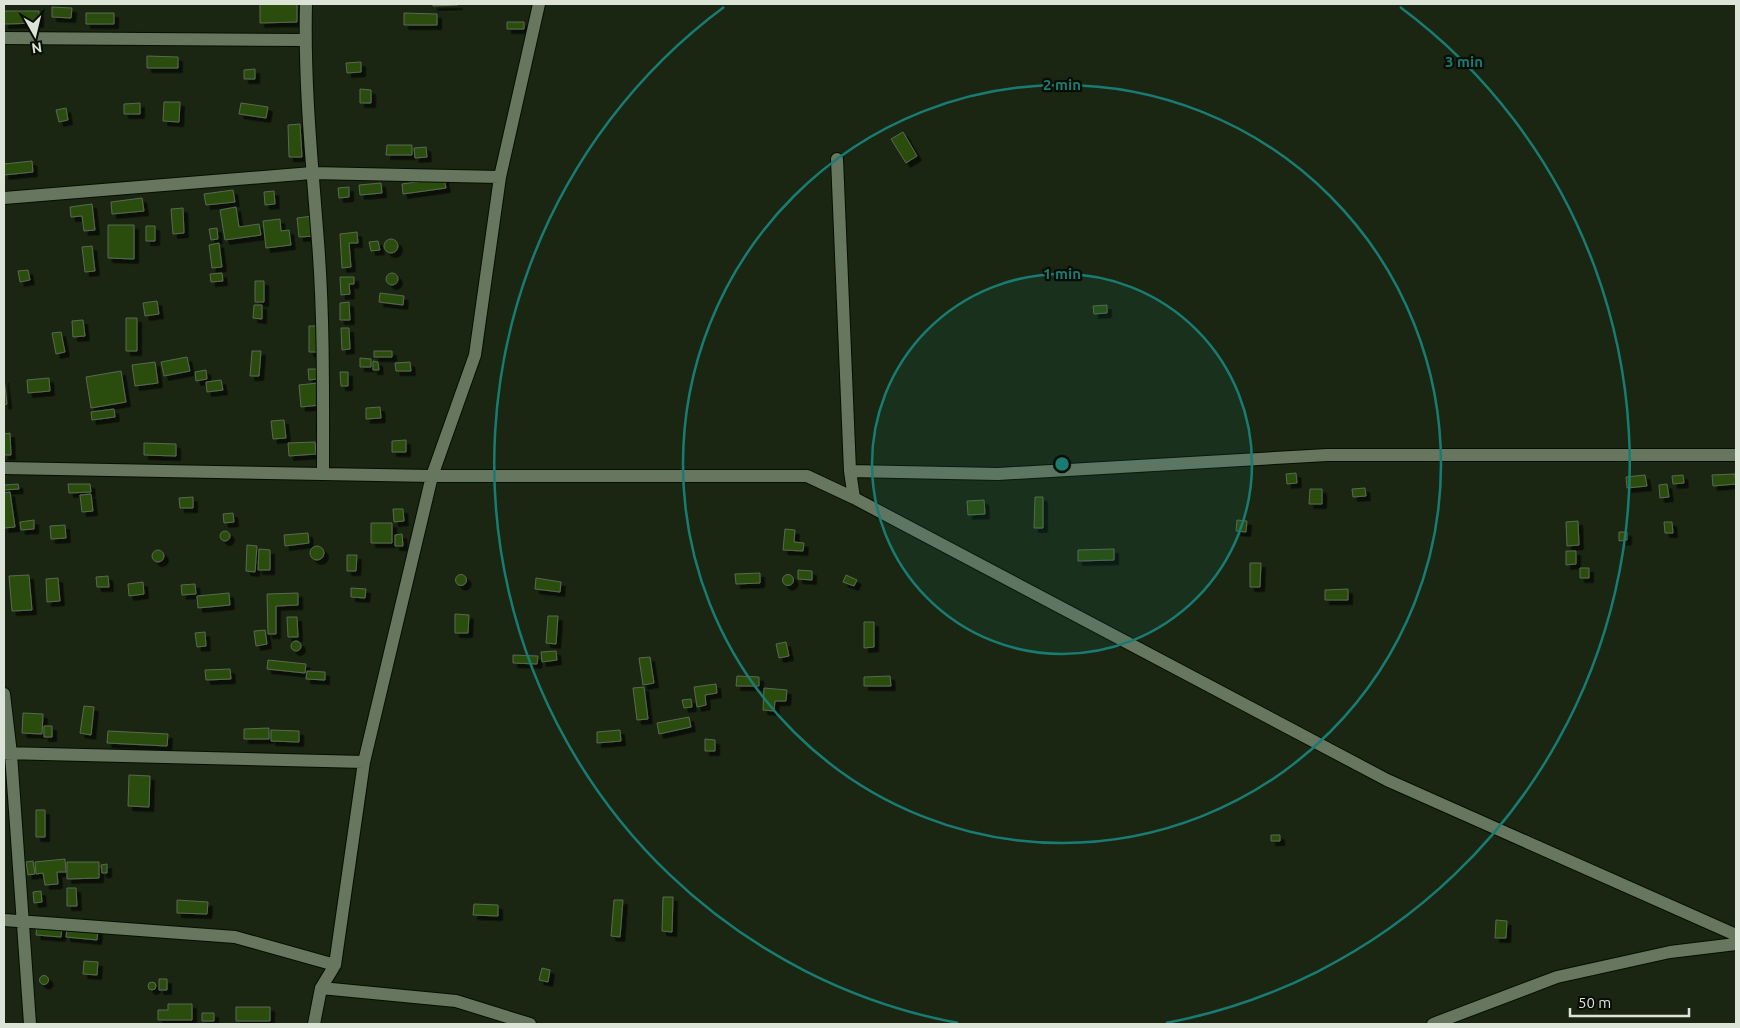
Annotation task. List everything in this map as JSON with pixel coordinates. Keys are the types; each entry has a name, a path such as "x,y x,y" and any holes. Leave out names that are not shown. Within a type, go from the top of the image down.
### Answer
{"street":[{"path":"306,4 305,40 312,173 319,244 323,474"},
{"path":"314,1024 320,988 335,965 364,762 432,476 475,355 500,177 539,4"},
{"path":"4,38 305,40"},
{"path":"837,159 850,471 854,498"},
{"path":"4,198 312,173 500,177"},
{"path":"850,471 998,474 1327,455 1736,455"},
{"path":"4,468 432,476 807,476 854,498 1387,780 1736,935"},
{"path":"4,694 7,754 23,920 30,1024"},
{"path":"7,754 364,762"},
{"path":"4,920 235,937 335,965"},
{"path":"1433,1024 1557,977 1670,952 1736,944"},
{"path":"320,988 456,1001 530,1024"}],"building":[{"path":"260,4 297,4 297,22 260,23"},
{"path":"433,4 458,4 458,5 433,6"},
{"path":"52,7 72,8 71,18 52,17"},
{"path":"4,11 39,11 39,23 4,24"},
{"path":"86,13 114,13 114,24 86,24"},
{"path":"404,13 437,14 437,25 404,25"},
{"path":"507,22 524,22 524,29 507,29"},
{"path":"147,56 178,57 178,68 147,68"},
{"path":"361,62 361,72 347,73 346,63"},
{"path":"255,69 255,79 244,79 244,70"},
{"path":"360,89 371,90 371,103 360,103"},
{"path":"164,102 180,102 179,122 163,121"},
{"path":"140,103 140,114 124,114 124,104"},
{"path":"241,103 268,107 266,118 239,114"},
{"path":"66,108 68,120 59,122 56,110"},
{"path":"300,124 302,157 289,157 288,125"},
{"path":"903,132 917,156 906,163 891,139"},
{"path":"387,145 412,145 412,155 386,155"},
{"path":"426,147 427,157 415,158 414,148"},
{"path":"32,161 33,172 4,175 4,164"},
{"path":"444,178 446,188 403,194 402,184"},
{"path":"381,183 382,193 360,195 359,185"},
{"path":"349,187 349,197 339,198 338,188"},
{"path":"233,190 235,202 206,205 204,194"},
{"path":"274,191 275,204 265,205 264,192"},
{"path":"142,198 144,211 112,214 111,202"},
{"path":"92,204 95,230 84,231 82,216 71,217 70,207"},
{"path":"236,207 239,227 259,224 261,235 225,240 220,210"},
{"path":"183,208 184,233 173,234 171,209"},
{"path":"313,216 315,236 299,237 297,218"},
{"path":"280,219 281,231 289,230 291,245 266,248 263,221"},
{"path":"108,225 134,225 134,259 108,258"},
{"path":"146,226 155,226 155,241 146,241"},
{"path":"217,228 218,239 211,240 209,229"},
{"path":"357,232 358,243 349,243 351,267 342,268 340,234"},
{"path":"391,239 396,241 398,246 396,251 391,253 386,251 384,246 386,241"},
{"path":"378,241 380,250 371,251 369,242"},
{"path":"219,243 222,267 212,268 209,245"},
{"path":"92,246 95,271 85,272 82,247"},
{"path":"28,270 30,280 20,282 18,271"},
{"path":"222,273 223,281 211,282 210,274"},
{"path":"390,273 394,273 398,279 394,285 390,285 386,281 386,277"},
{"path":"340,277 354,277 354,284 349,284 350,294 341,295"},
{"path":"255,281 264,281 264,302 255,302"},
{"path":"380,293 404,296 403,305 379,302"},
{"path":"157,301 159,314 145,316 143,303"},
{"path":"349,302 350,320 340,320 340,303"},
{"path":"254,305 262,305 262,319 253,318"},
{"path":"1107,305 1107,313 1094,314 1093,306"},
{"path":"126,318 137,318 137,351 126,351"},
{"path":"83,320 85,336 73,337 72,321"},
{"path":"309,326 319,326 319,352 309,352"},
{"path":"341,328 349,328 350,349 342,350"},
{"path":"61,332 65,352 56,354 52,333"},
{"path":"252,351 261,351 259,376 250,376"},
{"path":"374,351 392,351 392,357 374,357"},
{"path":"187,357 190,371 164,376 161,362"},
{"path":"360,358 371,359 371,367 360,367"},
{"path":"373,361 378,362 379,370 373,370"},
{"path":"155,362 158,383 135,386 132,365"},
{"path":"410,362 411,371 396,371 395,363"},
{"path":"308,369 318,369 318,379 309,380"},
{"path":"206,370 207,379 196,381 195,372"},
{"path":"121,371 126,402 91,408 86,377"},
{"path":"340,372 348,372 348,386 341,386"},
{"path":"4,378 7,404 4,405"},
{"path":"49,378 50,391 28,393 27,380"},
{"path":"221,380 223,390 207,392 206,382"},
{"path":"318,383 320,405 301,407 299,385"},
{"path":"380,407 381,418 366,419 366,408"},
{"path":"114,409 115,417 92,420 91,412"},
{"path":"284,420 286,438 273,439 271,421"},
{"path":"10,433 11,455 4,455 4,434"},
{"path":"406,440 406,452 392,452 392,441"},
{"path":"315,442 316,454 289,456 288,443"},
{"path":"144,443 176,444 176,456 144,455"},
{"path":"1296,473 1297,483 1287,484 1286,474"},
{"path":"1735,474 1736,484 1713,486 1712,475"},
{"path":"1645,475 1647,486 1627,488 1626,477"},
{"path":"1683,475 1684,483 1673,484 1672,476"},
{"path":"18,484 19,489 4,490 4,485"},
{"path":"68,484 90,484 91,492 69,493"},
{"path":"1667,484 1669,497 1660,498 1659,485"},
{"path":"1365,488 1366,496 1353,497 1352,489"},
{"path":"1310,489 1322,489 1322,504 1309,504"},
{"path":"10,492 15,527 4,528 4,493"},
{"path":"91,494 93,511 82,512 80,495"},
{"path":"193,497 193,508 180,508 179,498"},
{"path":"1035,497 1043,497 1043,528 1034,528"},
{"path":"984,500 985,514 968,515 967,501"},
{"path":"393,509 403,509 404,521 394,522"},
{"path":"233,513 234,522 224,523 223,514"},
{"path":"34,520 34,529 21,530 20,522"},
{"path":"1237,520 1247,521 1246,532 1236,531"},
{"path":"1578,521 1579,545 1567,546 1566,522"},
{"path":"1664,522 1672,522 1673,533 1665,533"},
{"path":"371,523 392,523 392,543 371,543"},
{"path":"65,525 66,538 51,539 50,526"},
{"path":"785,529 795,530 794,542 804,543 803,551 783,550"},
{"path":"223,531 227,531 230,536 229,540 223,541 220,538 220,534"},
{"path":"1619,532 1627,532 1627,540 1619,541"},
{"path":"308,533 309,543 285,546 284,535"},
{"path":"402,534 403,546 395,546 395,535"},
{"path":"247,545 257,546 255,572 246,571"},
{"path":"317,546 322,548 324,553 322,558 317,560 312,558 310,553 312,548"},
{"path":"259,549 270,550 270,570 258,570"},
{"path":"1114,549 1114,560 1078,561 1078,550"},
{"path":"158,550 164,556 158,562 152,556"},
{"path":"1566,551 1576,551 1576,564 1566,565"},
{"path":"347,555 357,555 356,571 347,571"},
{"path":"1250,563 1261,563 1260,587 1250,587"},
{"path":"1580,568 1589,568 1589,578 1580,578"},
{"path":"798,570 812,571 812,580 798,579"},
{"path":"760,573 760,583 736,584 735,574"},
{"path":"461,574 467,580 461,586 455,580"},
{"path":"29,575 32,610 12,611 9,576"},
{"path":"786,575 790,575 793,580 792,584 786,585 783,582 783,578"},
{"path":"846,575 857,580 854,586 843,582"},
{"path":"108,576 109,587 97,587 96,577"},
{"path":"58,578 60,601 47,602 46,579"},
{"path":"536,578 561,582 560,592 535,589"},
{"path":"143,582 144,594 129,596 128,584"},
{"path":"195,584 196,594 182,595 181,585"},
{"path":"351,588 366,589 365,598 351,597"},
{"path":"1348,589 1348,600 1325,600 1325,590"},
{"path":"229,593 230,605 198,608 197,596"},
{"path":"298,593 298,605 276,606 276,634 268,634 267,594"},
{"path":"455,614 469,615 468,633 455,633"},
{"path":"548,616 558,616 556,644 546,643"},
{"path":"287,617 297,617 298,637 288,637"},
{"path":"864,622 874,622 874,647 864,648"},
{"path":"265,630 267,644 256,646 254,631"},
{"path":"205,632 206,646 197,647 195,633"},
{"path":"294,641 298,641 301,646 300,650 294,651 291,648 291,644"},
{"path":"786,642 789,656 779,658 776,644"},
{"path":"556,651 557,660 542,662 541,652"},
{"path":"513,655 538,656 537,664 513,663"},
{"path":"650,657 654,683 643,685 639,658"},
{"path":"268,660 306,664 305,673 267,669"},
{"path":"230,669 231,679 206,680 205,670"},
{"path":"307,671 325,672 325,680 306,679"},
{"path":"737,676 759,677 759,686 736,686"},
{"path":"890,676 891,686 864,686 864,677"},
{"path":"716,684 717,693 705,695 706,705 697,707 694,687"},
{"path":"644,687 648,719 637,720 633,688"},
{"path":"764,688 787,690 786,701 775,701 774,711 763,710"},
{"path":"691,699 692,707 684,708 682,700"},
{"path":"84,706 94,707 91,735 80,733"},
{"path":"23,713 43,714 42,734 22,733"},
{"path":"689,717 691,727 659,734 657,723"},
{"path":"44,726 52,726 52,737 44,737"},
{"path":"269,728 269,739 244,739 244,729"},
{"path":"271,730 299,731 299,742 271,741"},
{"path":"620,730 621,741 597,743 597,732"},
{"path":"108,731 168,734 167,746 107,743"},
{"path":"705,739 715,740 715,751 705,751"},
{"path":"129,775 150,776 149,807 128,806"},
{"path":"36,810 45,810 45,837 36,837"},
{"path":"1271,835 1280,835 1280,841 1271,841"},
{"path":"65,859 66,872 57,872 58,884 45,885 43,873 36,874 35,862"},
{"path":"33,861 35,874 28,875 26,862"},
{"path":"67,862 99,862 99,878 67,879"},
{"path":"107,864 107,873 102,873 101,865"},
{"path":"67,888 76,888 77,906 67,906"},
{"path":"41,891 42,902 34,903 33,892"},
{"path":"663,897 673,897 672,932 662,931"},
{"path":"177,900 208,902 207,914 177,913"},
{"path":"614,900 623,900 620,937 611,936"},
{"path":"474,904 498,905 498,916 473,915"},
{"path":"1496,920 1507,921 1506,938 1495,938"},
{"path":"37,925 62,927 61,937 36,935"},
{"path":"67,928 98,930 97,940 66,937"},
{"path":"84,961 98,962 97,975 83,974"},
{"path":"542,968 550,970 548,982 539,980"},
{"path":"44,975 49,980 44,985 39,980"},
{"path":"159,979 167,979 167,990 159,990"},
{"path":"152,982 156,986 152,990 148,986"},
{"path":"168,1004 192,1004 192,1020 158,1020 158,1010 168,1010"},
{"path":"236,1007 270,1007 270,1021 236,1021"},
{"path":"202,1013 214,1013 214,1021 202,1021"}]}
